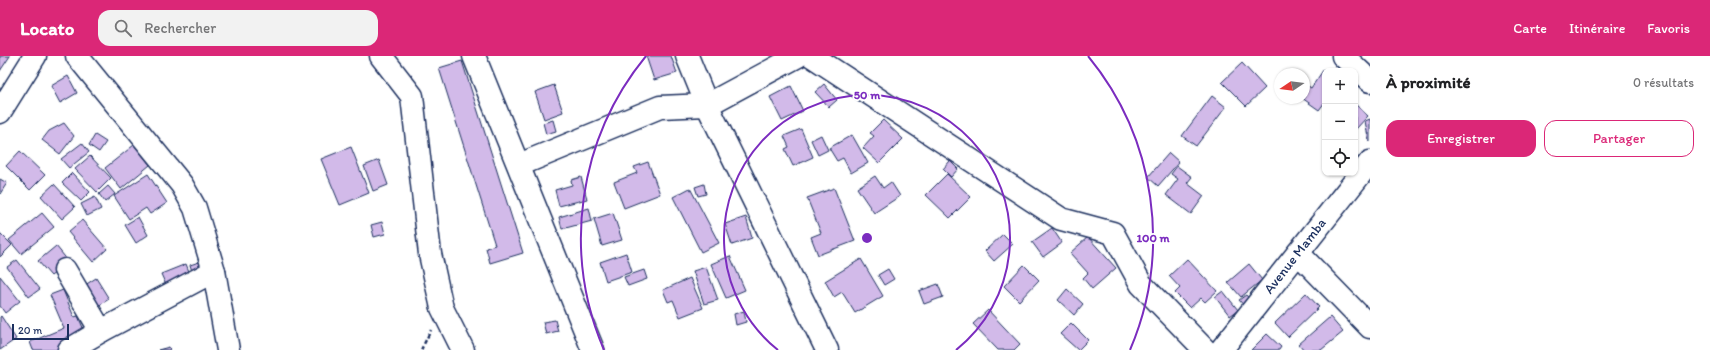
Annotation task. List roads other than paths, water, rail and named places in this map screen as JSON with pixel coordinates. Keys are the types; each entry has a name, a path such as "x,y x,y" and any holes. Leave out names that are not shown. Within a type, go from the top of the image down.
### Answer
{"street":[{"path":"0,112 35,56"},
{"path":"77,56 182,184 196,208 214,271 228,350"},
{"path":"381,56 412,96 430,254 442,308 464,350"},
{"path":"474,56 593,350"},
{"path":"687,56 707,105 827,350"},
{"path":"519,165 660,107 707,105 798,56"},
{"path":"812,56 1062,219 1113,233 1141,284 1205,350"},
{"path":"1343,56 1370,80"},
{"name":"Avenue Mamba","path":"1221,350 1370,162"},
{"path":"1298,253 1370,328"},
{"path":"65,270 101,331"},
{"path":"69,350 101,331 214,271"}]}
